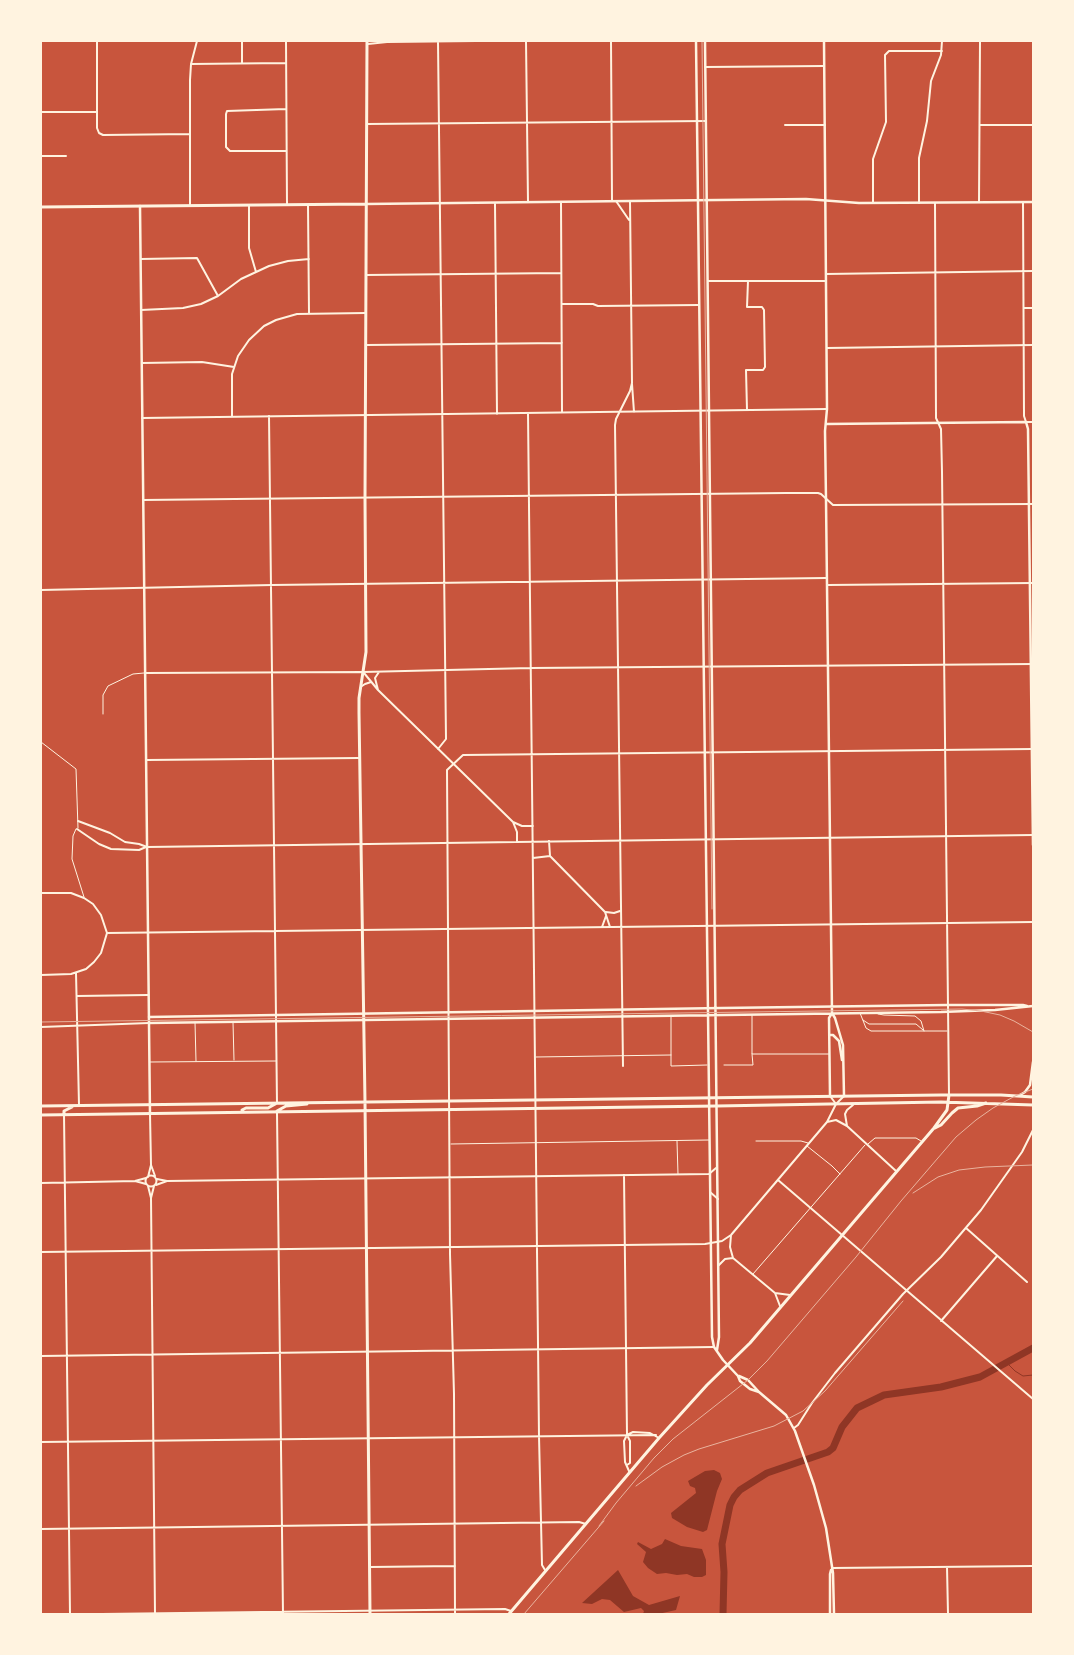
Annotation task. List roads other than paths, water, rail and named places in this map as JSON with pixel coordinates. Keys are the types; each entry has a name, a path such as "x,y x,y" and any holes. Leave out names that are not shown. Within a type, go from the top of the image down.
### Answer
{"main road":[{"path":"367,43 365,275 366,652 359,698 370,1612"},
{"path":"41,207 366,204"},
{"path":"41,1106 830,1096 949,1095 1033,1097"},
{"path":"510,1612 707,1385 750,1342 934,1128 946,1112 949,1095"},
{"path":"41,1114 948,1102 1033,1105"},
{"path":"934,1128 941,1125 958,1108 977,1106 989,1102"},
{"path":"239,1111 246,1108 268,1108 277,1103"},
{"path":"277,1111 286,1106 301,1106 310,1103"},
{"path":"64,1114 64,1111 68,1108 78,1105"}],"street":[{"path":"97,41 97,128 99,133 103,135 190,134"},
{"path":"190,206 190,80 196,41"},
{"path":"242,41 242,64"},
{"path":"286,41 287,205"},
{"path":"367,43 476,41"},
{"path":"526,41 528,202"},
{"path":"611,41 611,122 614,201 630,222"},
{"path":"696,41 709,1140 712,1337 714,1347"},
{"path":"705,41 718,1350"},
{"path":"41,1252 718,1242 726,1240 731,1235 827,1122 836,1104 844,1096 842,1039 832,1013 826,585 827,348 824,41"},
{"path":"919,203 919,158 928,121 932,81 942,51 942,41"},
{"path":"979,202 980,41"},
{"path":"438,42 446,739 438,749"},
{"path":"873,203 873,159 886,122 885,55 889,51 942,51"},
{"path":"191,64 286,63"},
{"path":"705,67 824,66"},
{"path":"286,109 229,110 226,114 226,146 229,151 286,151"},
{"path":"41,112 97,112"},
{"path":"366,124 706,120"},
{"path":"785,125 825,125"},
{"path":"980,125 1033,125"},
{"path":"41,156 66,156"},
{"path":"366,204 707,200 809,200 842,203 1033,202"},
{"path":"630,201 630,305 634,412"},
{"path":"495,202 497,414"},
{"path":"561,202 562,412"},
{"path":"1023,202 1024,416 1028,429 1033,845"},
{"path":"935,203 936,418 941,429 949,1095"},
{"path":"249,205 249,248 256,272"},
{"path":"308,205 309,313"},
{"path":"140,206 147,933 151,1165 155,1178 151,1198"},
{"path":"141,259 197,258 218,296"},
{"path":"141,310 193,306 209,301 241,279 269,266 282,262 309,259"},
{"path":"826,274 1033,271"},
{"path":"365,275 440,276 561,273"},
{"path":"708,281 826,280"},
{"path":"747,410 746,370 763,370 765,366 764,310 762,307 748,307 748,281"},
{"path":"562,304 593,304 598,306 699,305"},
{"path":"1024,308 1033,308"},
{"path":"232,417 231,384 234,367 243,347 264,326 287,316 309,313 366,313"},
{"path":"366,345 562,343"},
{"path":"827,348 1033,345"},
{"path":"141,363 202,362 234,367"},
{"path":"623,1066 615,425 632,383"},
{"path":"142,418 827,409"},
{"path":"528,413 539,1436 542,1565 546,1571"},
{"path":"269,416 277,1103"},
{"path":"826,424 1033,422"},
{"path":"143,500 818,493 833,505 1033,504"},
{"path":"41,590 826,578"},
{"path":"826,585 1031,583"},
{"path":"145,673 1032,664"},
{"path":"378,690 375,678 380,671"},
{"path":"363,672 378,690 513,822 522,826 532,826"},
{"path":"360,688 372,682"},
{"path":"455,1614 446,772 463,755 1032,749"},
{"path":"146,760 360,758"},
{"path":"78,821 110,833 125,842 147,847"},
{"path":"513,822 517,832 517,842"},
{"path":"77,829 99,844 111,849 139,850 147,847 1033,835"},
{"path":"549,842 550,856 605,912 610,927"},
{"path":"533,858 550,856"},
{"path":"41,893 72,894 84,898 93,904 101,915 107,933 104,946 98,958 86,969 76,974 41,975"},
{"path":"605,912 620,911"},
{"path":"602,927 606,916"},
{"path":"107,933 1033,922"},
{"path":"76,974 78,1105"},
{"path":"77,996 148,995"},
{"path":"149,1017 947,1005 1028,1006"},
{"path":"41,1027 233,1021 948,1012 1033,1006"},
{"path":"832,1013 829,1018 830,1096 836,1104"},
{"path":"830,1035 836,1037 839,1041 844,1064"},
{"path":"1018,1096 1025,1092 1030,1085 1033,1062"},
{"path":"847,1126 845,1114 854,1104"},
{"path":"277,1111 283,1613"},
{"path":"64,1114 70,1614"},
{"path":"827,1122 836,1120 847,1126 897,1171"},
{"path":"794,1428 798,1426 812,1403 836,1373 907,1291 941,1257 966,1228 1013,1166 1025,1148 1033,1130"},
{"path":"151,1165 147,1177 147,1185 151,1198 152,1250 155,1613"},
{"path":"41,1183 135,1181 151,1175 167,1181 710,1174 717,1166"},
{"path":"624,1175 626,1348 626,1435 624,1441 625,1462 628,1465 630,1474"},
{"path":"778,1180 1033,1399"},
{"path":"135,1181 147,1185 155,1185 167,1181"},
{"path":"710,1192 718,1199"},
{"path":"966,1228 1027,1282"},
{"path":"731,1235 730,1251 733,1258 775,1293 780,1307"},
{"path":"941,1321 997,1256"},
{"path":"718,1266 725,1259 733,1258"},
{"path":"775,1293 790,1295"},
{"path":"41,1356 714,1347 740,1381 759,1392"},
{"path":"738,1376 748,1380 786,1415 794,1428 813,1480 826,1528 834,1573 834,1614"},
{"path":"41,1442 626,1435 633,1432 650,1433 660,1438"},
{"path":"626,1435 630,1441 630,1462 628,1465"},
{"path":"41,1529 578,1522 586,1524"},
{"path":"370,1567 455,1566"},
{"path":"832,1568 1033,1566"},
{"path":"947,1567 948,1614"},
{"path":"830,1614 830,1574 832,1568"},
{"path":"102,1614 505,1609 510,1612"}],"lane":[{"path":"103,714 104,694 108,686 133,674 145,673"},
{"path":"41,742 76,769 78,821 77,829 73,836 72,859 84,898"},
{"path":"860,1012 866,1028 871,1031 948,1032"},
{"path":"875,1012 884,1016 915,1016 921,1021 924,1032"},
{"path":"724,1065 752,1065 752,1014"},
{"path":"671,1015 671,1066 708,1065"},
{"path":"862,1020 869,1024 916,1024 924,1032"},
{"path":"233,1021 234,1061"},
{"path":"195,1022 196,1062"},
{"path":"752,1054 830,1054"},
{"path":"535,1057 671,1056"},
{"path":"149,1062 276,1060"},
{"path":"753,1275 867,1144 875,1138 916,1138 922,1142"},
{"path":"677,1140 678,1174"},
{"path":"450,1144 709,1140"},
{"path":"756,1141 801,1141 840,1174"}],"waterway":[{"path":"723,1614 724,1572 722,1544 730,1505 740,1490 767,1473 828,1452 833,1448 842,1427 857,1408 884,1395 941,1387 980,1377 1033,1348"},
{"path":"1007,1363 1023,1376 1033,1375"}],"tram line":[{"path":"702,41 712,909"}],"railway":[{"path":"41,1022 962,1009 1000,1015 1033,1032"},
{"path":"599,1526 654,1458 673,1439 748,1380 767,1361 956,1137 993,1108 1033,1089"},
{"path":"913,1193 938,1177 959,1170 1033,1165"},
{"path":"636,1486 662,1467 684,1455 774,1426 803,1411 825,1391 903,1301"},
{"path":"524,1614 604,1521"}]}
